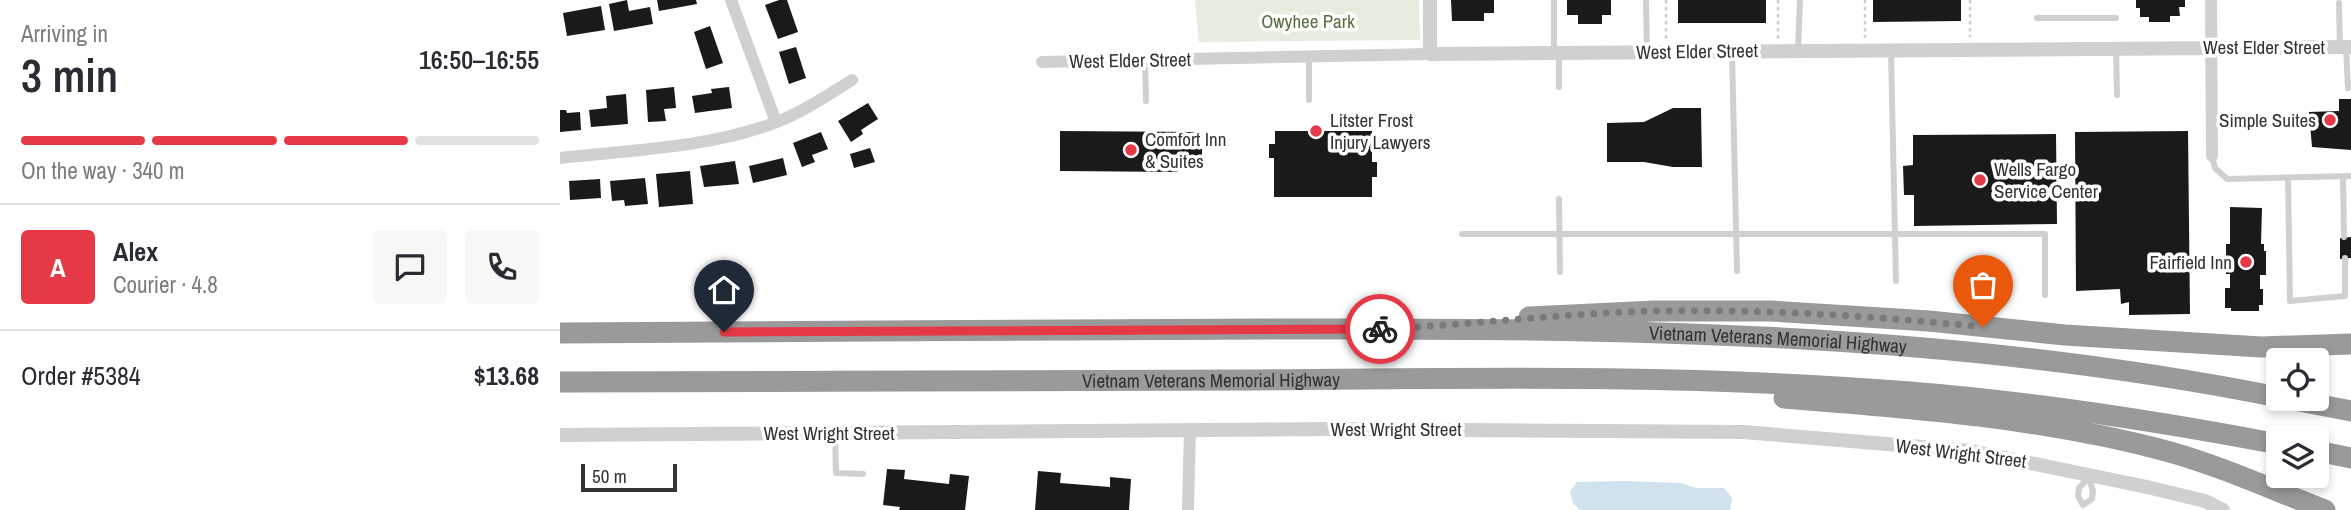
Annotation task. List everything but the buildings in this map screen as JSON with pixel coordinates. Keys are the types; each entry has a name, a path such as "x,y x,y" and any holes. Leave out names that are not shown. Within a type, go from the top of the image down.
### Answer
{"highway":[{"path":"1378,329 1578,314 1771,311 1929,321 2065,335 2248,346 2351,344"},
{"name":"Vietnam Veterans Memorial Highway","path":"560,332 1378,329 1626,331 1814,338 1913,346 2064,363 2266,395"},
{"name":"Vietnam Veterans Memorial Highway","path":"560,382 1534,379 1751,383 1923,393 2069,409 2266,442"},
{"path":"1534,379 1941,412 2107,436 2236,473 2325,510"},
{"path":"2329,407 2351,411"},
{"path":"2329,453 2351,458"}],"street":[{"path":"731,0 776,122"},
{"path":"1430,0 1430,54"},
{"path":"2211,0 2212,156"},
{"name":"West Elder Street","path":"1042,62 1430,54 2346,47"},
{"path":"560,158 734,135 776,122 810,106 852,80"},
{"path":"1188,510 1190,429"},
{"name":"West Wright Street","path":"560,435 1190,429 1742,432 1971,451 2205,501 2223,510"}],"lane":[{"path":"1554,0 1559,87"},
{"path":"1646,0 1647,52"},
{"path":"1798,51 1800,0"},
{"path":"2339,3 2346,47 2348,88"},
{"path":"2037,18 2116,18"},
{"path":"2116,48 2117,95"},
{"path":"1891,50 1896,281"},
{"path":"1732,51 1737,271"},
{"path":"1310,56 1310,100"},
{"path":"1145,60 1146,101"},
{"path":"2212,156 2215,168 2227,179 2351,176"},
{"path":"2343,177 2344,237"},
{"path":"2288,178 2290,301 2345,296 2345,258"},
{"path":"1559,199 1560,272"},
{"path":"1462,234 2045,234 2045,295"},
{"path":"835,433 836,473 863,474"}],"path":[{"path":"1666,0 1666,39"},
{"path":"1778,0 1778,39"},
{"path":"1864,0 1865,38"},
{"path":"1970,0 1970,37"}],"green space":[{"name":"Owyhee Park","path":"1195,0 1419,0 1420,40 1199,42"}],"water":[{"path":"1623,481 1724,488 1732,498 1730,510 1580,510 1573,503 1570,492 1577,482"}],"way so far":[{"path":"1380,329 1578,314 1713,310 1771,311 1983,327"}],"place":[{"name":"Simple Suites","path":"2330,120"},
{"name":"Litster Frost Injury Lawyers","path":"1316,131"},
{"name":"Comfort Inn & Suites","path":"1131,150"},
{"name":"Wells Fargo Service Center","path":"1980,180"},
{"name":"Fairfield Inn","path":"2246,262"}],"route":[{"path":"724,332 1380,329"}]}
